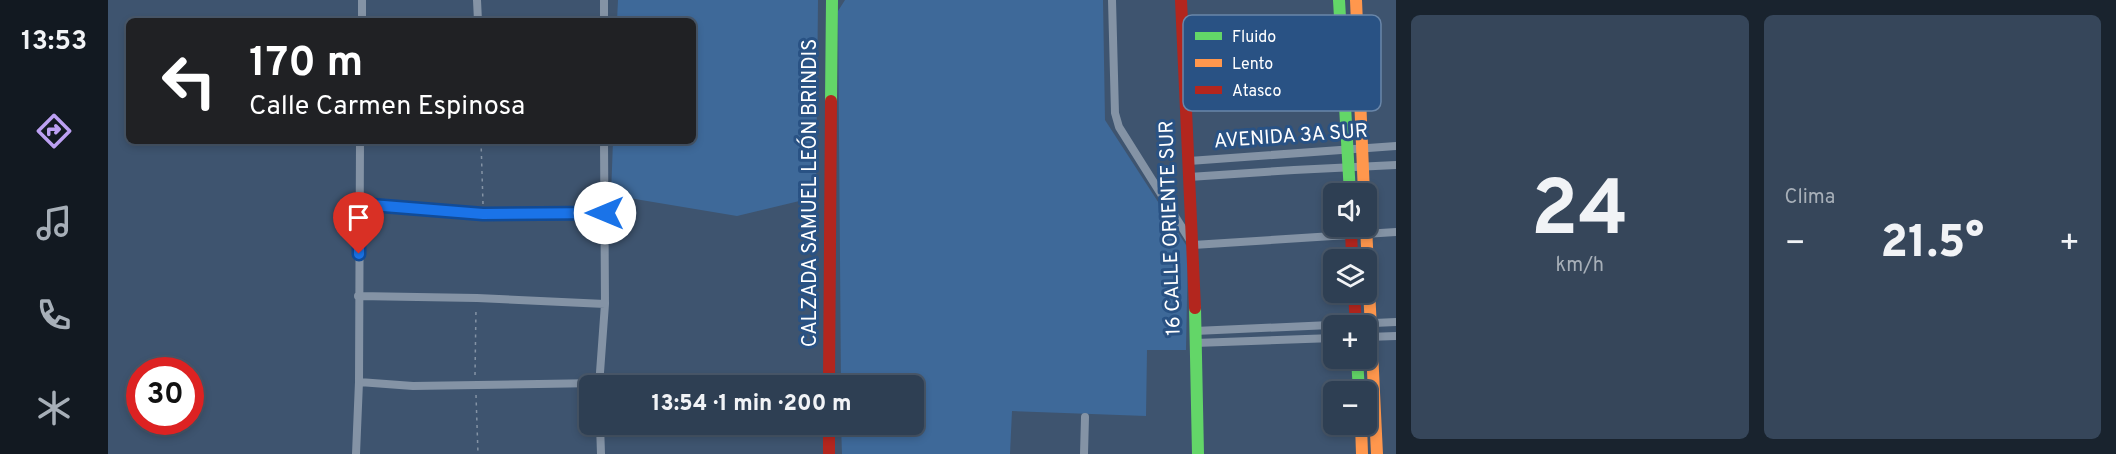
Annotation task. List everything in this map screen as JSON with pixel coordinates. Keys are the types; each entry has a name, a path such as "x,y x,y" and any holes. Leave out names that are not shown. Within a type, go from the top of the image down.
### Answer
{"street":[{"path":"362,0 362,18"},
{"path":"477,0 478,18"},
{"path":"604,0 604,18"},
{"path":"832,6 839,0"},
{"path":"1112,0 1114,113 1119,128 1193,245 1323,233"},
{"name":"16 CALLE ORIENTE SUR","path":"1181,0 1183,40"},
{"path":"1339,0 1341,15"},
{"path":"1356,0 1356,15"},
{"name":"CALZADA SAMUEL LEÓN BRINDIS","path":"829,375 832,6"},
{"name":"16 CALLE ORIENTE SUR","path":"1187,111 1193,245 1198,454"},
{"path":"1351,111 1356,167 1361,183"},
{"path":"1355,111 1355,148"},
{"path":"356,454 359,382 360,144"},
{"path":"600,375 605,304 604,144"},
{"name":"AVENIDA 3A SUR","path":"1189,160 1396,146"},
{"path":"1293,153 1294,170"},
{"name":"AVENIDA 3A SUR","path":"1189,177 1396,165"},
{"path":"1352,183 1356,167"},
{"path":"359,204 483,214 605,213"},
{"path":"1377,231 1396,232"},
{"path":"1366,237 1371,315"},
{"path":"358,296 477,298 605,304"},
{"path":"1377,323 1396,322"},
{"path":"1195,337 1323,327"},
{"path":"1377,337 1396,336"},
{"path":"1195,337 1323,338"},
{"path":"1371,369 1377,454"},
{"path":"359,382 412,386 579,384"},
{"path":"1084,454 1085,417"},
{"path":"600,435 601,454"},
{"path":"829,435 829,454"},
{"path":"1361,435 1362,454"}],"path":[{"path":"481,144 483,214"}],"shaded area":[{"path":"618,0 818,0 816,197 737,216 611,195 613,144 696,144 696,18 617,18"},
{"path":"845,0 1103,0 1105,120 1188,248 1186,350 1147,350 1146,416 1012,411 1010,454 842,454 841,435 924,435 924,375 841,375 838,11"}],"traffic: fast":[{"path":"831,101 832,0"},
{"path":"1339,0 1340,15"},
{"path":"1345,111 1349,183"},
{"path":"1195,308 1198,454"},
{"path":"1358,369 1358,381"}],"traffic: slow":[{"path":"1356,0 1357,15"},
{"path":"1361,111 1364,183"},
{"path":"1367,237 1377,454"},
{"path":"1361,435 1362,454"}],"traffic: jam":[{"path":"1181,0 1183,44"},
{"path":"829,375 831,101"},
{"path":"1186,111 1195,308"},
{"path":"1351,237 1352,249"},
{"path":"1355,303 1355,315"},
{"path":"829,435 829,454"}],"route":[{"path":"359,254 359,204 483,214 605,213"}]}
